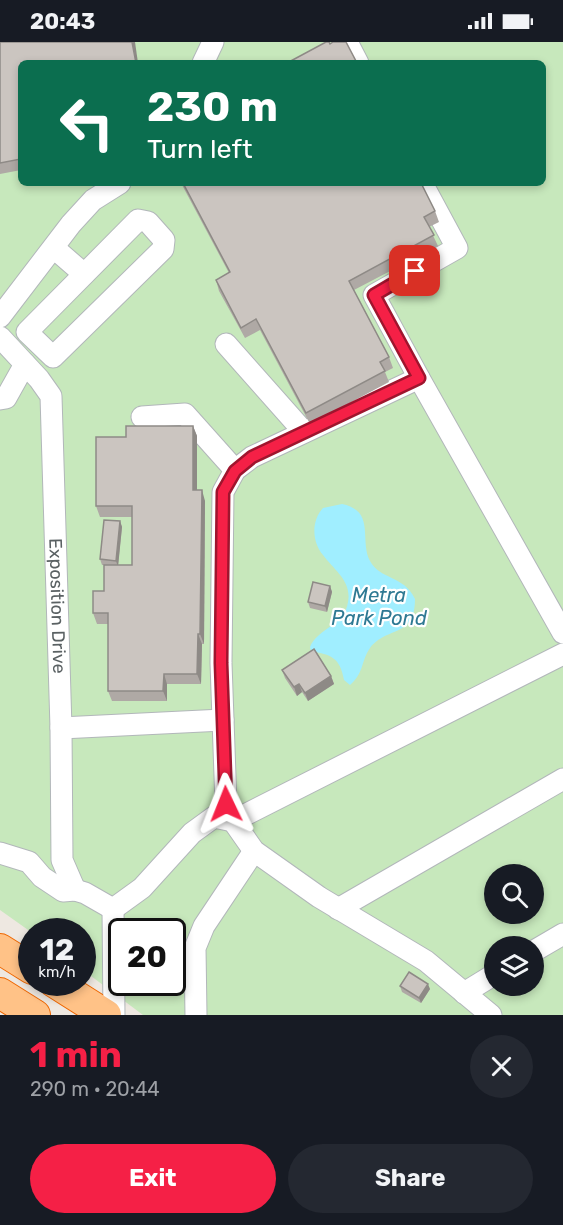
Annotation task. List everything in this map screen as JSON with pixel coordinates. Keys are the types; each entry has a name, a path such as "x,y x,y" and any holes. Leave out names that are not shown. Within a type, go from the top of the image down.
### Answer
{"highway":[{"path":"0,949 18,960"},
{"path":"0,993 35,1015"},
{"path":"76,996 106,1015"}],"street":[{"path":"204,60 213,42"},
{"path":"346,42 356,60"},
{"path":"0,317 71,224 93,200 115,186"},
{"path":"424,186 457,248 374,295 419,378 557,609 563,633"},
{"path":"138,220 148,222 164,240 163,249 53,357 27,332 84,274 138,220"},
{"path":"54,248 84,274"},
{"name":"Exposition Drive","path":"0,338 51,396 61,728 62,860 75,890"},
{"path":"226,344 304,432"},
{"path":"0,399 6,398 25,364"},
{"path":"419,378 252,457 235,471 223,492 221,663 226,804 233,821 254,851 339,909 426,961 474,1007 484,991"},
{"path":"142,417 185,414 235,471"},
{"path":"113,909 141,888 192,833 214,817 233,821 563,654"},
{"path":"61,728 223,720"},
{"path":"339,909 563,779"},
{"path":"196,1015 195,948 204,926 254,851"},
{"path":"8,855 29,862 42,877 63,891 75,890 85,893 113,909"},
{"path":"113,909 114,1015"},
{"path":"544,945 563,934"}],"green space":[{"path":"0,42 563,42 563,1015 143,1015 118,996 186,996 186,918 108,918 108,989 96,980 96,918 18,918 18,923 0,910"}],"water":[{"name":"Metra Park Pond","path":"342,504 353,508 363,520 367,553 374,567 399,581 415,599 414,611 410,620 405,626 377,641 370,648 358,676 350,685 344,680 340,666 334,658 311,651 310,647 319,635 342,616 348,602 349,595 345,582 319,550 314,532 316,519 323,508"}],"building":[{"path":"0,42 132,42 135,60 18,60 18,160 0,163"},
{"path":"326,42 330,44 346,42 355,60 293,60"},
{"path":"185,186 422,186 435,211 424,217 434,235 349,281 389,357 380,362 385,371 306,413 256,319 241,328 216,280 230,272"},
{"path":"126,426 193,426 193,490 202,490 200,634 198,634 197,674 164,674 163,691 108,691 108,613 93,613 93,591 104,591 104,565 132,565 132,506 96,506 96,437 126,437"},
{"path":"104,520 120,521 116,561 100,559"},
{"path":"313,582 330,586 325,606 308,602"},
{"path":"314,649 331,676 305,693 299,684 294,687 282,670"},
{"path":"409,972 428,984 419,998 400,986"}],"route":[{"path":"226,804 221,663 223,492 235,471 252,457 419,378 374,295 415,271"}]}
